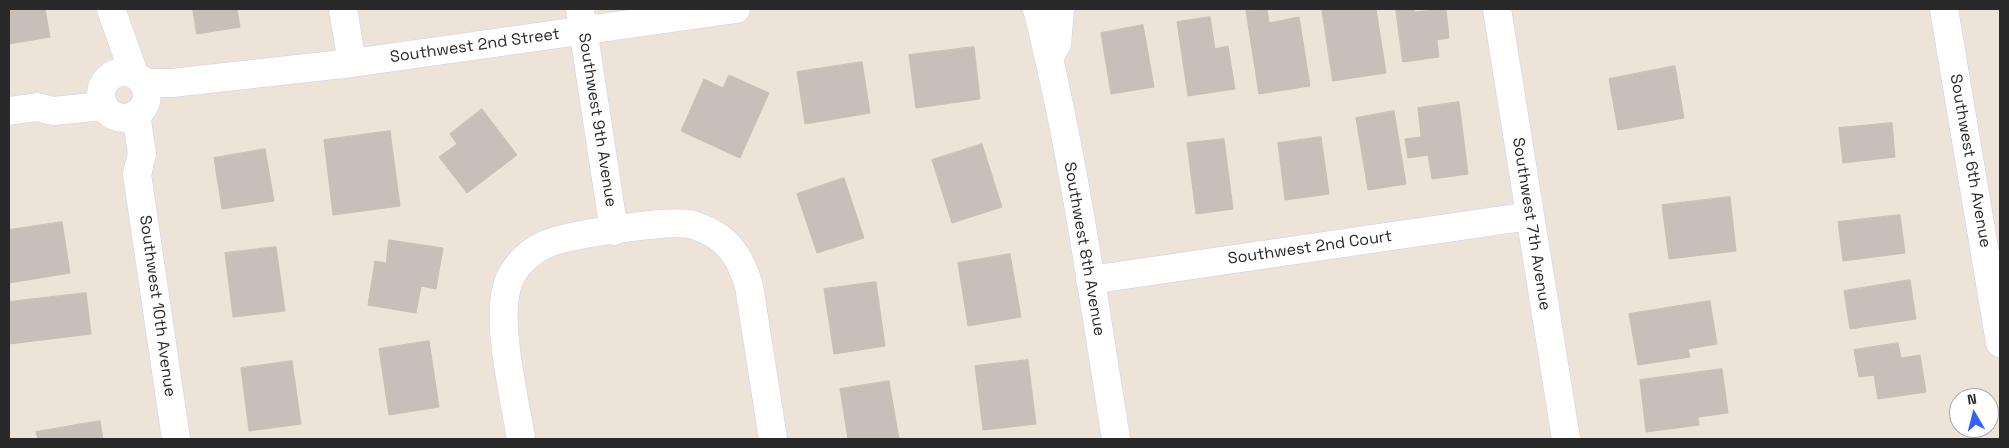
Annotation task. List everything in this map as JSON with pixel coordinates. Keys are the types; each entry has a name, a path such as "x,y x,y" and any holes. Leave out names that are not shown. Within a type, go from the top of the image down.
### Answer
{"street":[{"path":"343,9 352,63"},
{"name":"Southwest 2nd Street","path":"9,111 37,107 53,111 124,95 187,93 212,78 352,63 582,20 736,9"},
{"name":"Southwest 8th Avenue","path":"1037,9 1049,58 1090,280 1116,439"},
{"path":"1049,58 1057,44 1060,9"},
{"name":"Southwest 7th Avenue","path":"1497,9 1566,439"},
{"name":"Southwest 6th Avenue","path":"1944,9 2000,343"},
{"name":"Southwest 10th Avenue","path":"112,13 121,32 130,162 137,174 176,439"},
{"name":"Southwest 9th Avenue","path":"582,20 614,231"},
{"name":"Southwest 2nd Court","path":"1090,280 1530,216"},
{"path":"521,439 502,319 503,297 511,275 525,257 544,245 565,238 667,224 690,224 711,232 729,246 742,264 749,286 773,439"}],"building":[{"path":"9,9 45,9 50,37 9,44"},
{"path":"193,9 237,9 240,27 197,34"},
{"path":"1267,9 1269,23 1299,17 1310,86 1259,94 1246,11"},
{"path":"1322,9 1376,9 1386,73 1333,81"},
{"path":"1396,9 1414,9 1414,12 1446,9 1449,38 1437,40 1439,57 1403,62"},
{"path":"1210,17 1215,49 1228,46 1235,89 1188,96 1177,22"},
{"path":"1143,25 1154,87 1111,94 1101,33"},
{"path":"974,47 980,99 916,108 909,55"},
{"path":"862,62 870,113 805,124 797,72"},
{"path":"1675,66 1684,118 1618,130 1609,79"},
{"path":"729,75 769,93 740,158 681,131 704,79 723,88"},
{"path":"1459,102 1468,174 1432,179 1428,155 1408,158 1405,139 1421,137 1418,108"},
{"path":"482,109 517,155 467,193 439,157 457,144 450,134"},
{"path":"1394,111 1406,184 1368,190 1356,118"},
{"path":"1892,123 1895,157 1843,163 1839,128"},
{"path":"390,131 400,206 333,215 324,140"},
{"path":"1321,137 1329,194 1285,200 1278,143"},
{"path":"1224,139 1233,209 1196,214 1187,143"},
{"path":"982,144 1002,207 952,223 932,160"},
{"path":"265,149 274,201 222,209 214,158"},
{"path":"844,178 864,238 817,253 797,194"},
{"path":"1730,197 1736,251 1669,259 1662,205"},
{"path":"1900,215 1905,253 1843,261 1838,222"},
{"path":"62,222 70,273 9,283 9,230"},
{"path":"389,240 443,248 436,289 421,286 416,313 368,305 375,261 386,263"},
{"path":"276,247 285,311 233,317 225,253"},
{"path":"1010,254 1021,317 968,326 958,263"},
{"path":"1910,280 1916,319 1850,329 1844,291"},
{"path":"876,282 885,346 834,354 824,289"},
{"path":"86,293 91,334 9,344 9,302"},
{"path":"1710,301 1717,344 1688,349 1690,357 1638,365 1629,314"},
{"path":"429,341 439,407 389,415 379,349"},
{"path":"1898,343 1901,358 1920,355 1926,392 1878,399 1874,375 1859,377 1854,350"},
{"path":"1028,360 1036,424 983,430 975,366"},
{"path":"292,361 301,424 249,431 241,368"},
{"path":"1722,369 1728,413 1698,417 1699,425 1646,432 1640,380"},
{"path":"889,381 899,439 848,439 840,389"},
{"path":"100,421 103,439 38,439 36,432"}]}
